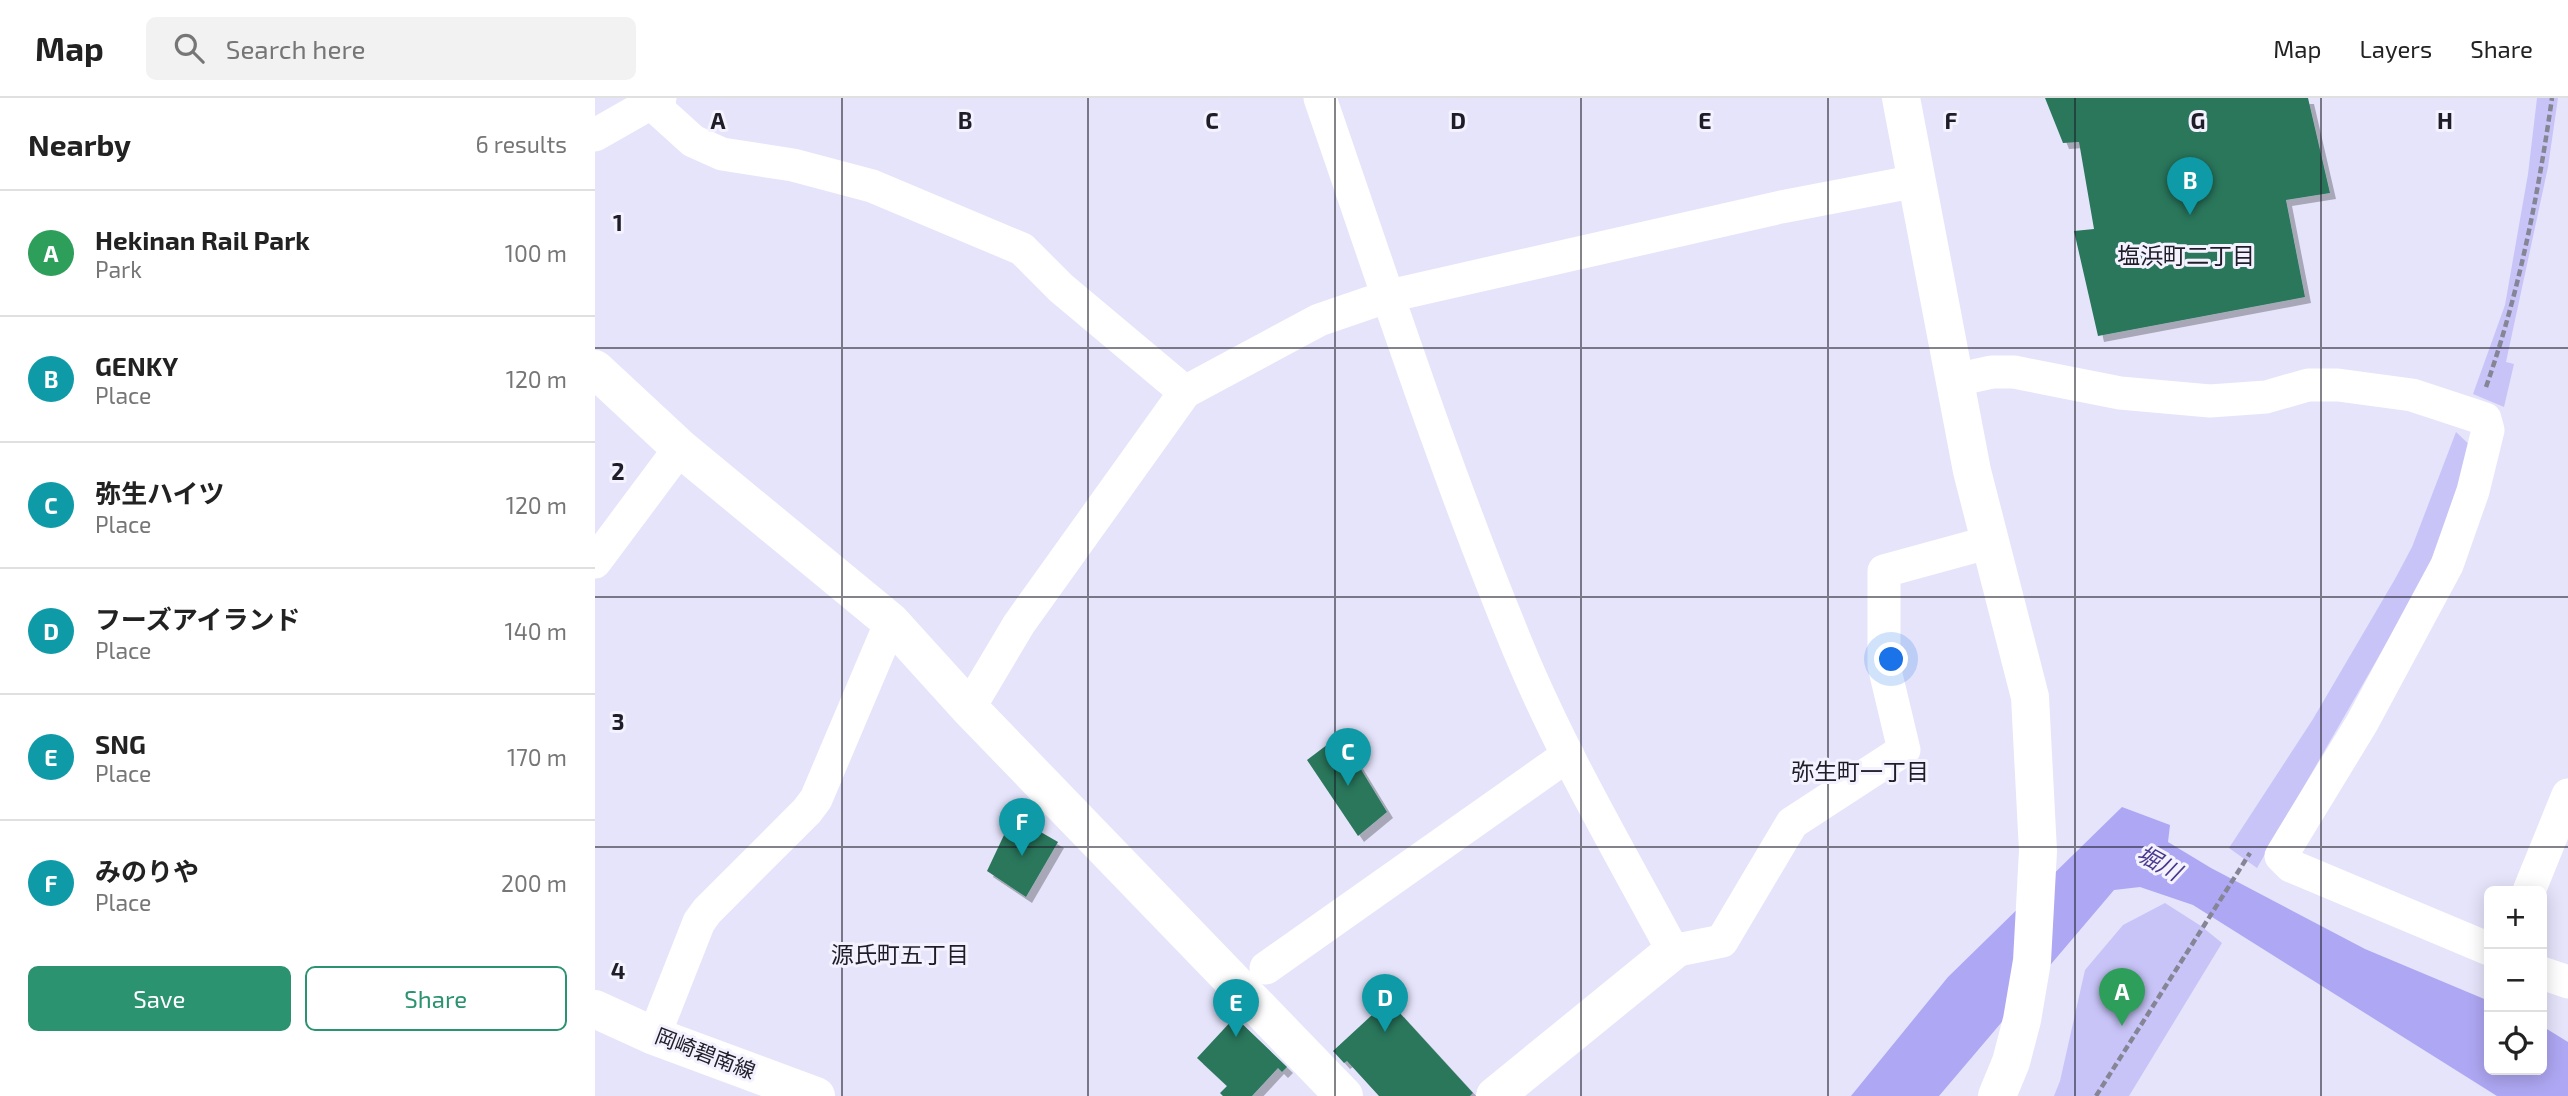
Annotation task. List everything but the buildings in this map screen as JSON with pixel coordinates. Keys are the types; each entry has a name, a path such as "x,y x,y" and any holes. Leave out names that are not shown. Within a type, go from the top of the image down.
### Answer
{"street":[{"path":"1320,98 1454,484 1520,651 1568,755 1673,951"},
{"path":"1901,98 1972,471 2030,697 2038,865 2032,961 2022,1020 2004,1079"},
{"path":"595,135 656,100 693,141 722,154 793,165 872,186 1022,249 1061,288 1185,392"},
{"path":"969,708 1019,624 1185,392 1319,320 1389,296 1781,207 1917,181"},
{"path":"595,369 680,449 891,622 969,708 1344,1096"},
{"path":"1955,380 1993,372 2014,372 2120,393 2210,401 2266,397 2308,385 2338,385 2412,394 2485,419 2488,430 2473,491 2447,565 2362,723 2281,856 2291,866 2484,947"},
{"path":"595,562 680,449"},
{"path":"1495,1096 1673,951 1723,941 1792,823 1903,750 1884,666 1884,571 1990,542"},
{"path":"654,1036 699,922 706,911 816,799 891,622"},
{"path":"1266,968 1568,755"},
{"path":"2531,886 2568,795"},
{"path":"2547,974 2568,982"},
{"name":"岡崎碧南線","path":"595,1009 654,1036 816,1096"}],"path":[{"path":"2485,390 2505,334 2528,235 2542,170 2552,98"},
{"path":"2096,1096 2244,864"}],"shaded area":[{"path":"2537,98 2558,98 2548,167 2506,362 2514,364 2504,407 2473,394 2505,305 2528,174"},
{"path":"2456,432 2473,448 2429,566 2257,868 2229,848 2313,719 2395,579 2412,547"},
{"path":"2165,903 2222,943 2129,1096 2054,1096 2060,1081 2085,970 2123,925"}],"water":[{"name":"堀川","path":"2122,807 2170,825 2168,842 2211,868 2365,949 2484,999 2484,1075 2547,1075 2547,1029 2568,1042 2568,1096 2497,1096 2193,905 2140,887 2114,890 1939,1096 1851,1096 1948,977"}],"place":[{"name":"GENKY","path":"2190,215"},
{"name":"弥生ハイツ","path":"1348,786"},
{"name":"みのりや","path":"1022,856"},
{"name":"Hekinan Rail Park","path":"2122,1026"},
{"name":"フーズアイランド","path":"1385,1032"},
{"name":"SNG","path":"1236,1037"}],"district":[{"name":"塩浜町二丁目","path":"2186,256"},
{"name":"弥生町一丁目","path":"1860,772"},
{"name":"源氏町五丁目","path":"900,955"}]}
